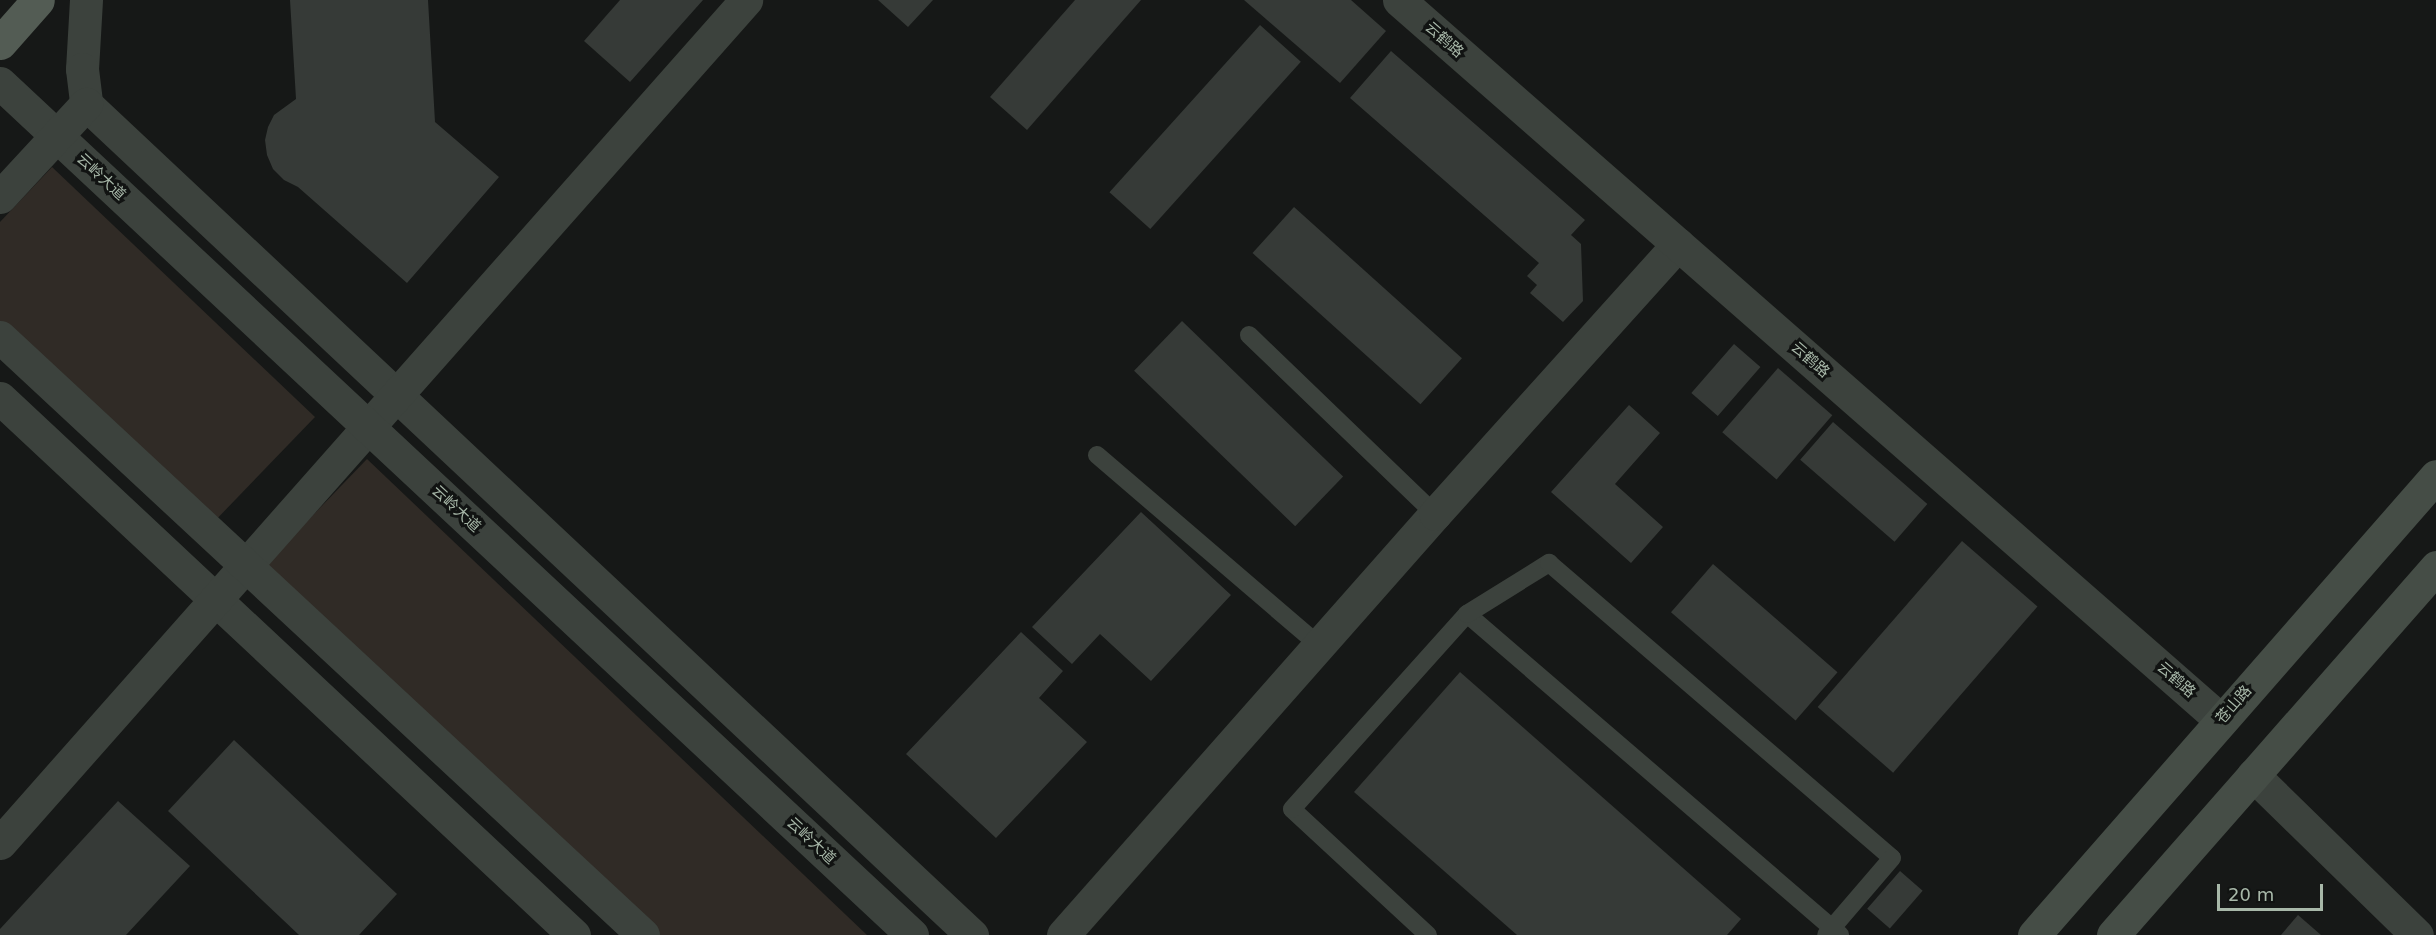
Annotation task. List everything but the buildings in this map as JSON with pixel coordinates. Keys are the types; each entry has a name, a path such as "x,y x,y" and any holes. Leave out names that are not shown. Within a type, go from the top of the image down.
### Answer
{"main road":[{"path":"0,43 38,0"},
{"name":"苍山路","path":"2034,935 2436,476"},
{"path":"2113,935 2436,567"}],"street":[{"path":"86,0 82,69 86,104 972,935"},
{"path":"0,843 746,0"},
{"name":"云鹤路","path":"1399,0 2221,720"},
{"name":"云岭大道","path":"0,83 912,935"},
{"path":"0,197 86,104"},
{"path":"1063,935 1677,244"},
{"path":"0,337 644,935"},
{"path":"0,398 574,935"},
{"path":"2253,775 2417,935"}],"lane":[{"path":"1249,335 1435,514"},
{"path":"1097,455 1319,645"},
{"path":"1428,935 1292,809 1467,614 1549,563 1892,858 1833,932 1467,614"}],"shaded area":[{"path":"52,167 315,417 210,526 0,327 0,222"},
{"path":"367,459 867,935 648,935 262,568"}]}
